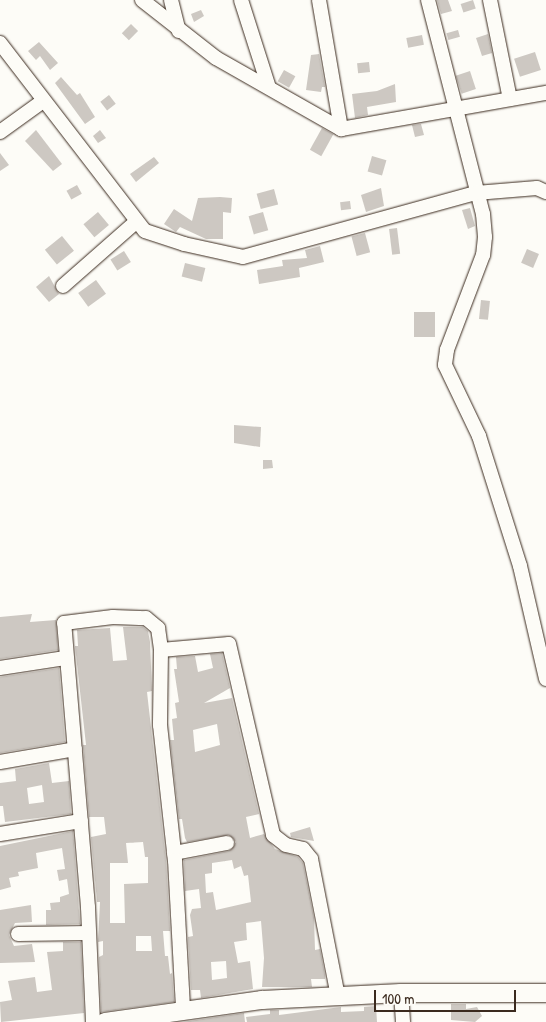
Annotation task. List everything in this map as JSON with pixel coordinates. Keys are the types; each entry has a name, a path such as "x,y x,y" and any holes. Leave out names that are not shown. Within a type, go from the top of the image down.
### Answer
{"main road":[{"path":"105,1022 183,1009 338,996 401,993 546,993"}],"street":[{"path":"142,0 179,31 216,58 341,129 546,93"},
{"path":"170,0 179,31"},
{"path":"241,0 269,88"},
{"path":"319,0 341,129"},
{"path":"428,0 484,229 483,255 447,350 445,365 482,445 520,566 546,679"},
{"path":"490,0 510,99"},
{"path":"0,43 145,231 232,257 243,257 476,193 537,188 546,192"},
{"path":"0,132 43,101"},
{"path":"63,286 137,221"},
{"path":"92,1022 89,933 75,749 64,658 64,623 113,617 146,618 153,621 158,628 161,650 160,724 174,853 183,1009"},
{"path":"161,650 229,644 273,835 286,845 303,849 312,859 338,996"},
{"path":"0,668 64,658"},
{"path":"0,762 75,749"},
{"path":"0,834 81,821"},
{"path":"174,853 227,842"},
{"path":"18,934 89,933"},
{"path":"401,993 403,1022"}],"building":[{"path":"437,0 448,0 452,11 441,14"},
{"path":"473,0 476,9 463,13 461,4"},
{"path":"201,10 204,16 194,22 191,14"},
{"path":"131,24 138,31 129,40 122,33"},
{"path":"458,30 460,37 448,40 446,33"},
{"path":"488,34 492,53 482,56 476,38"},
{"path":"422,35 424,45 408,48 406,38"},
{"path":"39,42 58,63 50,70 40,56 36,60 28,51"},
{"path":"535,52 541,70 520,77 514,59"},
{"path":"319,54 325,87 322,87 321,92 306,90 311,55"},
{"path":"369,62 370,72 358,73 357,63"},
{"path":"284,70 295,76 289,88 278,81"},
{"path":"470,71 476,89 462,94 456,76"},
{"path":"61,77 77,95 80,93 95,117 85,124 55,83"},
{"path":"395,84 396,102 367,107 368,115 355,118 352,94 377,91"},
{"path":"109,95 116,104 107,110 100,102"},
{"path":"421,124 424,135 415,137 412,125"},
{"path":"322,128 333,134 321,156 310,150"},
{"path":"36,130 62,164 53,171 25,141"},
{"path":"100,130 106,138 98,143 93,136"},
{"path":"0,153 9,165 0,171"},
{"path":"372,156 386,160 382,176 368,171"},
{"path":"154,157 159,163 136,182 130,174"},
{"path":"77,185 82,194 71,200 67,191"},
{"path":"381,188 384,206 366,212 361,195"},
{"path":"274,189 278,204 261,209 257,194"},
{"path":"198,198 232,198 231,213 223,212 223,239 206,239 180,227 176,232 164,224 174,209 192,221"},
{"path":"350,201 351,209 341,210 340,202"},
{"path":"470,208 475,226 468,229 462,210"},
{"path":"98,212 109,225 94,237 83,224"},
{"path":"263,212 268,230 254,234 249,216"},
{"path":"397,228 400,254 392,255 389,229"},
{"path":"365,233 370,252 357,256 351,237"},
{"path":"62,236 74,251 57,265 45,250"},
{"path":"320,246 324,262 299,268 300,277 259,284 257,270 283,266 282,260 307,258 305,250"},
{"path":"527,249 539,254 533,268 521,263"},
{"path":"124,251 131,262 117,271 110,259"},
{"path":"185,263 205,268 202,282 182,277"},
{"path":"49,276 59,294 49,302 36,287"},
{"path":"96,280 106,294 88,307 78,293"},
{"path":"481,300 490,301 488,320 479,319"},
{"path":"414,312 435,312 435,337 414,337"},
{"path":"234,425 261,427 260,447 234,443"},
{"path":"263,460 272,460 273,468 263,469"},
{"path":"32,614 30,622 56,620 58,650 0,659 0,617"},
{"path":"123,627 143,627 148,631 150,642 152,691 147,692 166,861 170,931 163,931 165,956 168,956 170,974 172,973 174,1002 101,1012 99,957 103,955 103,941 98,942 100,902 97,902 91,837 106,834 104,817 89,817 83,745 86,745 75,646 78,646 77,630 110,628 113,661 127,660","holes":["143,842 145,857 148,857 148,883 124,884 125,923 110,923 110,863 128,863 126,843","136,936 151,936 152,951 136,951"]},
{"path":"222,653 230,688 204,703 232,698 259,814 246,817 250,838 264,834 275,849 298,857 303,863 314,918 315,950 320,949 325,975 325,979 311,979 312,987 262,987 264,958 261,921 246,923 247,940 234,942 238,963 250,961 253,989 201,998 200,990 191,990 188,937 193,936 190,915 192,909 201,908 199,889 185,891 184,860 229,851 236,842 229,835 187,842 182,819 179,819 170,740 174,740 172,719 177,718 175,703 179,702 174,669 177,669 176,657 195,656 198,672 213,668 210,654","holes":["217,724 220,745 195,752 193,730","232,860 234,869 241,866 244,876 248,875 251,902 216,910 213,892 206,893 205,874 212,873 212,863","226,961 227,978 212,980 211,962"]},
{"path":"59,668 65,742 0,753 0,677"},
{"path":"49,763 52,783 69,781 71,814 5,822 3,806 0,806 0,783 16,781 15,769","holes":["42,785 44,802 29,804 27,788"]},
{"path":"310,827 314,841 291,837 290,833"},
{"path":"73,831 80,924 46,925 46,910 51,910 50,903 60,902 60,897 69,894 67,879 59,881 57,870 65,869 62,848 36,853 38,868 18,872 19,876 9,878 11,887 0,890 0,846"},
{"path":"31,905 32,922 15,923 9,935 14,946 32,944 35,962 0,963 0,910"},
{"path":"63,942 81,942 84,1013 1,1022 0,1002 12,1000 8,981 35,977 37,992 52,990 47,952 63,951"},
{"path":"451,1004 466,1004 466,1009 477,1007 482,1016 475,1022 451,1020"},
{"path":"376,1006 377,1022 247,1022 246,1017 270,1014 270,1010 279,1010 279,1015 341,1007 341,1012 364,1011 364,1007"},
{"path":"244,1013 245,1022 183,1022"}]}
